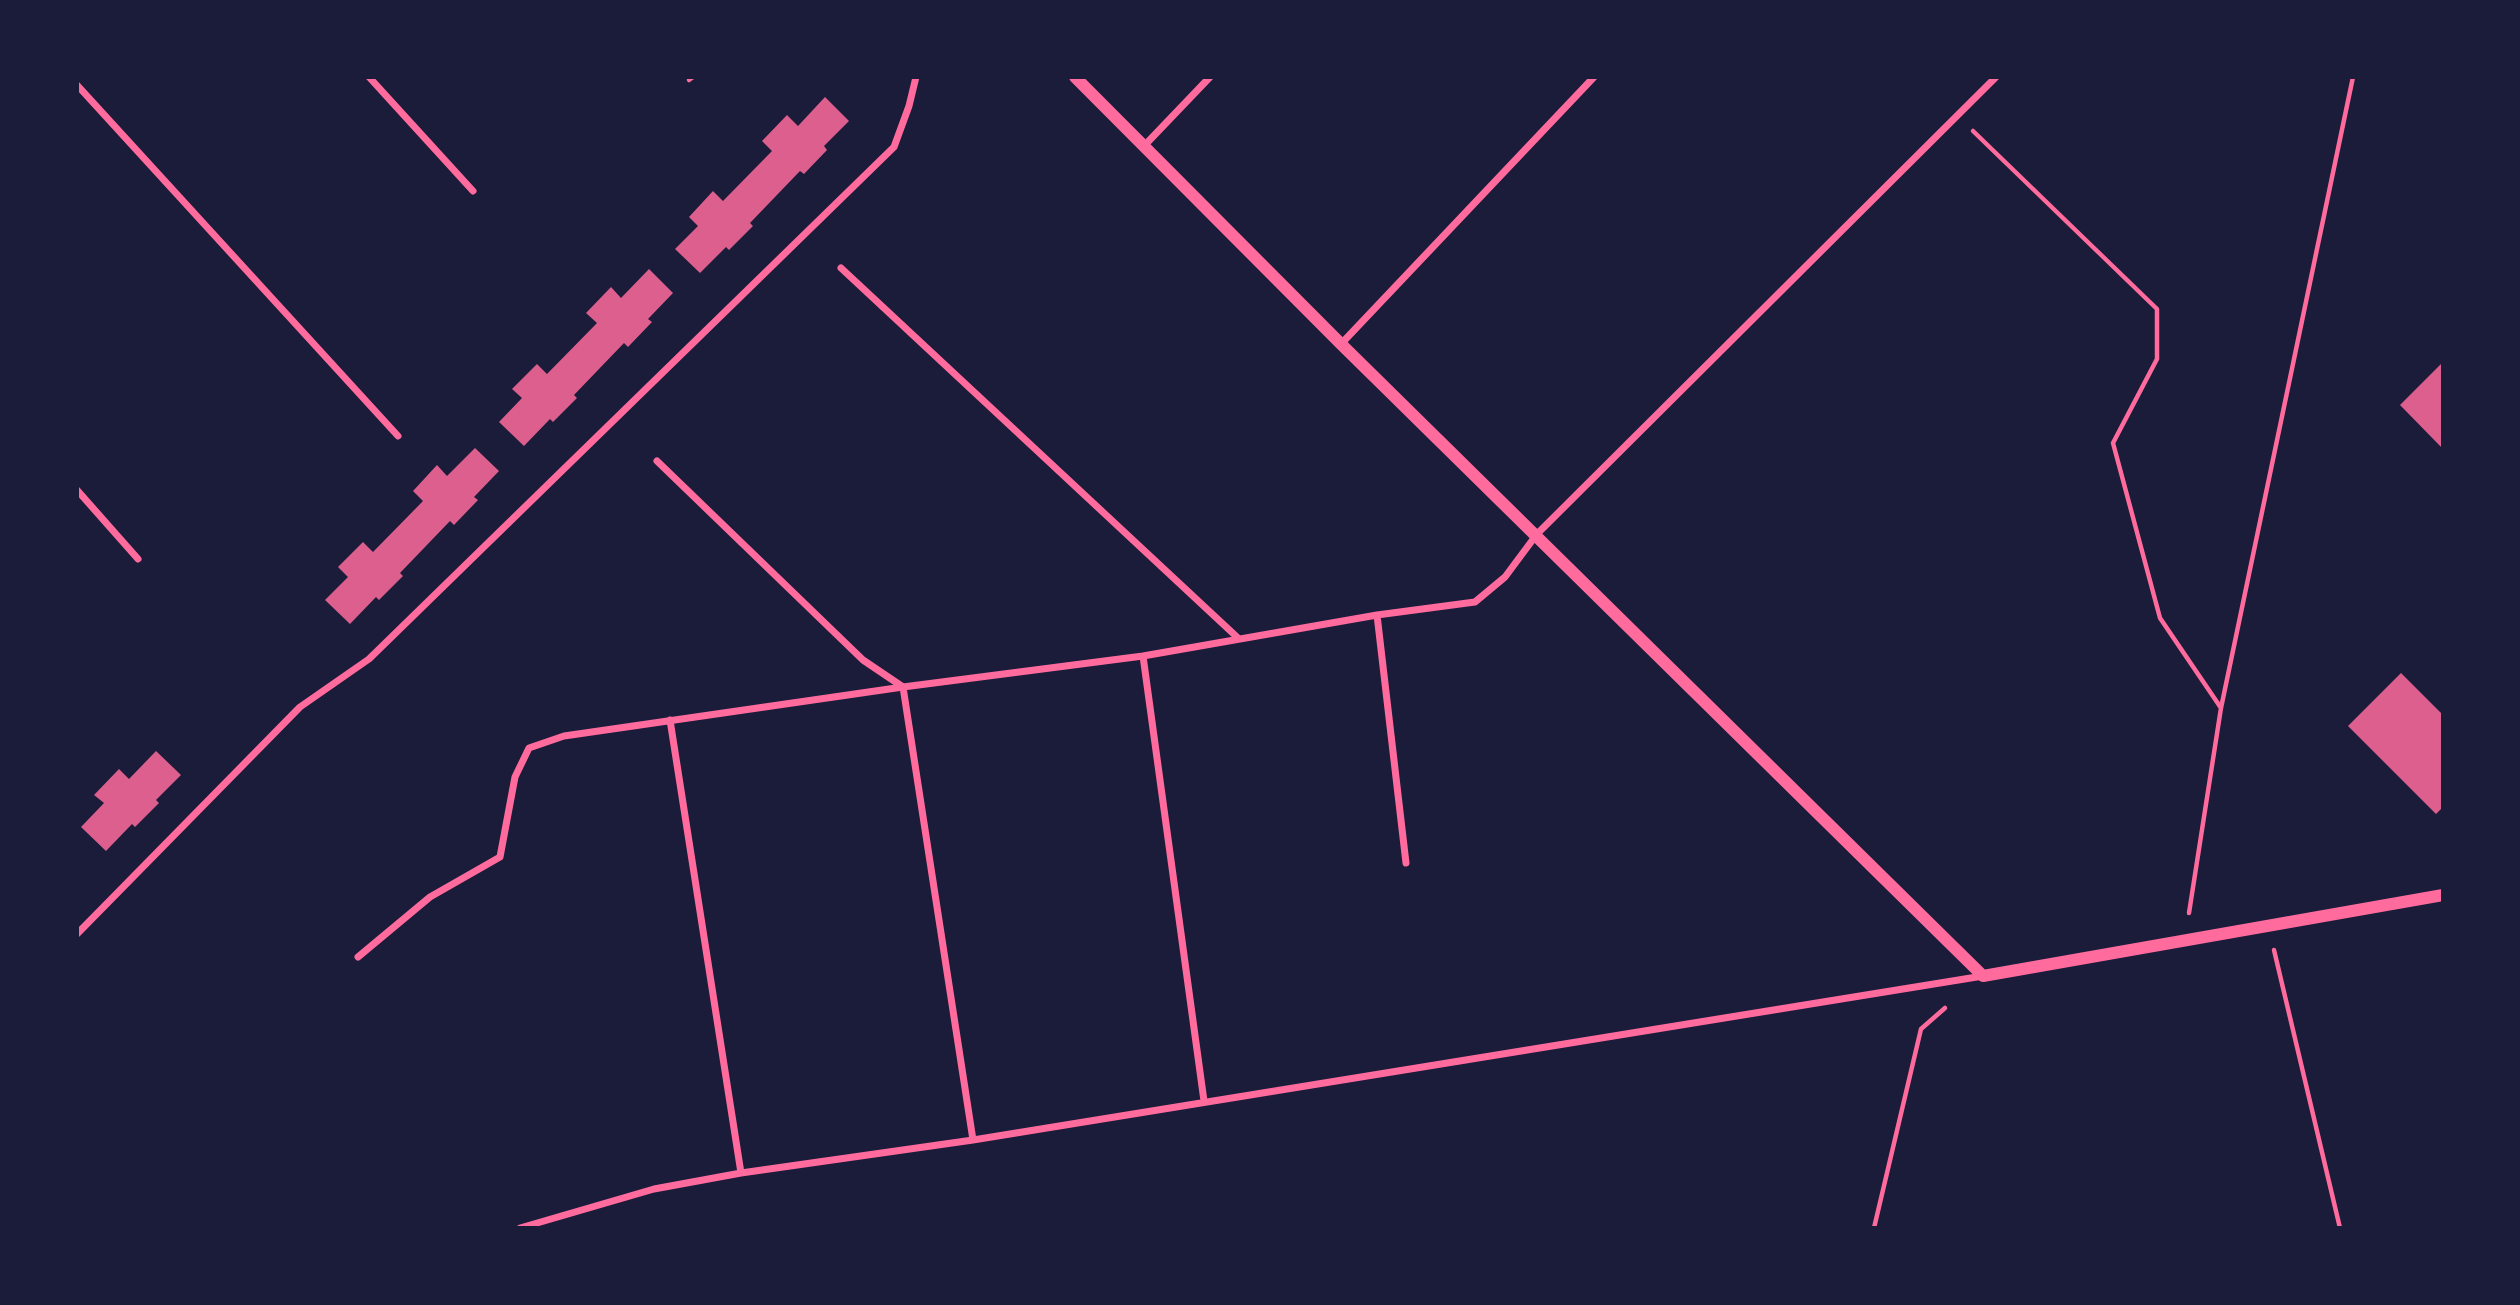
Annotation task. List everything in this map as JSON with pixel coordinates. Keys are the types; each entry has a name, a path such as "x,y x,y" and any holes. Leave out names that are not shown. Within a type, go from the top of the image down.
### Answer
{"street":[{"path":"369,77 473,191"},
{"path":"77,934 300,707 369,659 894,147 916,77"},
{"path":"1075,77 1341,344 1537,534 1983,976"},
{"path":"1144,145 1210,77"},
{"path":"1341,344 1594,77"},
{"path":"358,957 430,897 500,857 515,777 529,748 564,736 903,687 1143,656 1377,615 1475,602 1505,578 1537,534 1996,77"},
{"path":"77,85 398,436"},
{"path":"841,268 1238,638"},
{"path":"657,461 863,660 903,687 973,1140"},
{"path":"77,490 138,559"},
{"path":"1377,615 1406,863"},
{"path":"1143,656 1204,1101"},
{"path":"670,720 741,1173"},
{"path":"520,1228 654,1189 741,1173 973,1140 1983,976 2443,895"}],"path":[{"path":"2184,941 2221,708 2353,77"},
{"path":"1957,116 2157,309 2157,359 2113,443 2160,618 2221,708"},
{"path":"2268,926 2340,1228"},
{"path":"1874,1228 1921,1028 1983,976"}],"building":[{"path":"825,97 849,121 824,146 827,150 804,174 800,171 750,223 753,226 729,250 726,247 700,273 675,249 698,226 689,217 713,191 723,201 772,151 762,141 787,115 798,126"},
{"path":"649,269 673,293 648,319 652,322 628,347 624,343 574,395 577,398 553,422 550,419 524,446 499,422 522,398 512,389 537,364 547,374 597,323 586,313 611,287 621,298"},
{"path":"2443,362 2443,449 2400,405"},
{"path":"475,448 499,471 474,497 478,500 454,525 450,521 400,573 403,576 379,600 376,597 350,624 325,600 348,577 338,567 363,542 373,552 423,501 413,491 437,465 447,476"},
{"path":"2401,673 2443,715 2443,807 2436,814 2348,726"},
{"path":"156,751 181,775 156,800 159,803 135,827 132,824 106,851 81,827 104,803 94,795 119,769 129,779"}]}
